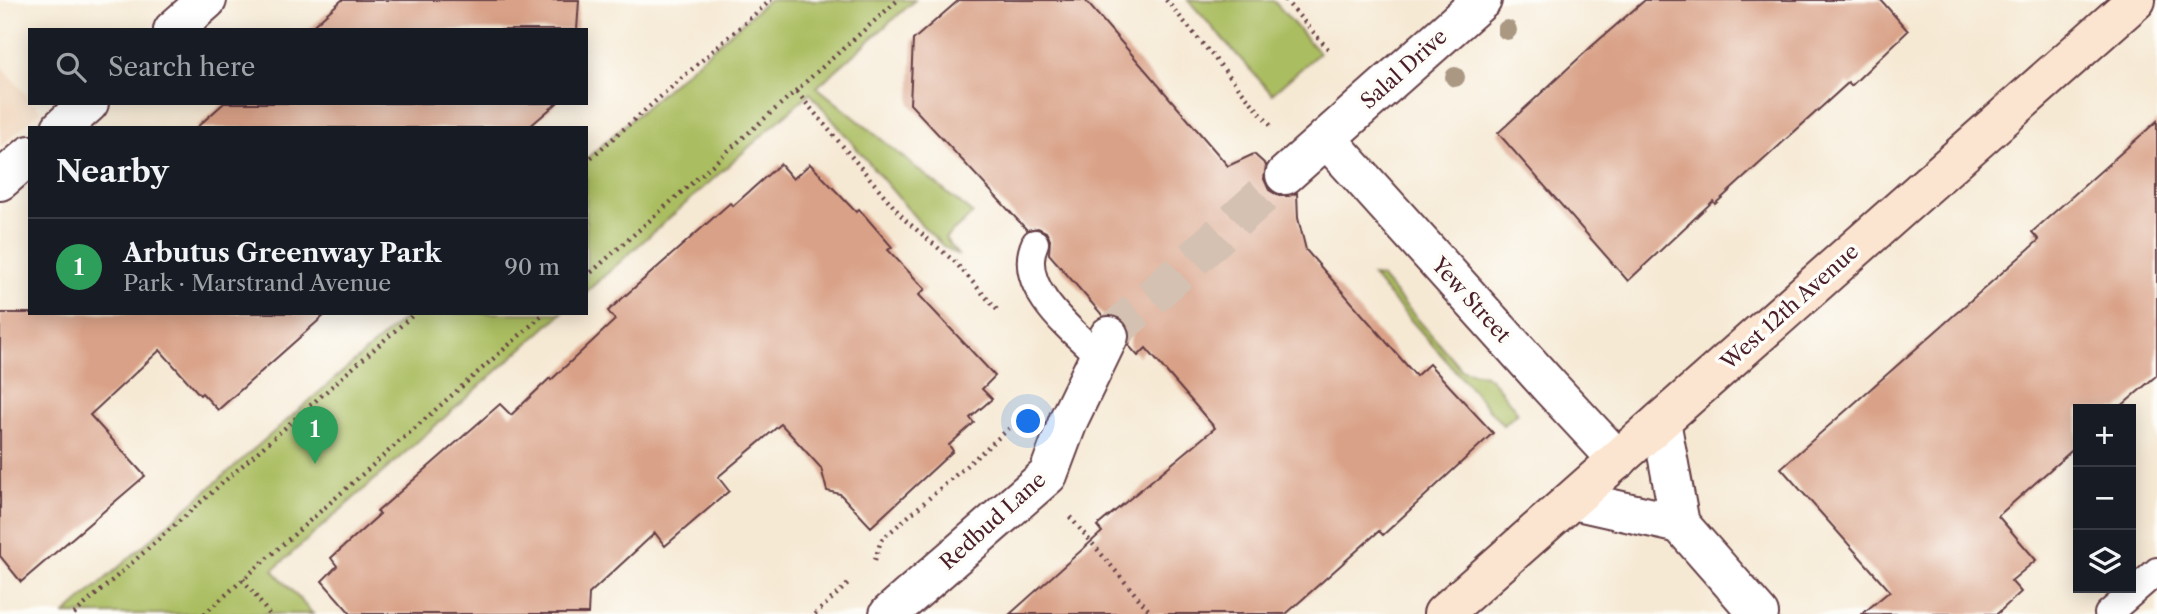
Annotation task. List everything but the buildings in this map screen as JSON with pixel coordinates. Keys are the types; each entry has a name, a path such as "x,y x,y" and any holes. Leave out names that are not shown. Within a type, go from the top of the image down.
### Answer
{"street":[{"path":"175,28 207,0"},
{"name":"Salal Drive","path":"1304,158 1482,0"},
{"name":"West 12th Avenue","path":"1443,614 2136,0"},
{"path":"63,126 87,105"},
{"path":"0,181 28,157"},
{"name":"Yew Street","path":"1304,158 1551,388 1618,460"},
{"name":"Redbud Lane","path":"890,614 1048,475 1069,419 1104,346"},
{"path":"1661,421 1680,524 1759,614"},
{"path":"1573,500 1680,524"}],"lane":[{"path":"1035,243 1030,253 1030,271 1037,288 1066,325 1104,346"},
{"path":"2108,614 2157,571"}],"path":[{"path":"588,160 771,0"},
{"path":"588,275 898,0"},
{"path":"1166,0 1304,158"},
{"path":"1285,0 1330,51"},
{"path":"797,92 905,220 955,262 1001,313"},
{"path":"74,614 413,315"},
{"path":"204,614 543,315"},
{"path":"866,568 876,559 881,540 1018,421"},
{"path":"1067,513 1152,614"},
{"path":"815,614 856,577"},
{"path":"243,579 269,614"}],"shaded area":[{"path":"0,65 28,97 28,105 36,105 41,111 0,147"}],"green space":[{"path":"768,0 915,0 817,87 973,214 945,238 959,256 942,245 919,222 810,93 588,290 588,157"},
{"path":"1188,0 1273,0 1319,53 1272,94"},
{"path":"1372,276 1381,277 1461,369 1488,377 1518,413 1503,425"},
{"path":"408,315 560,315 273,570 313,614 65,614"}],"tunnel":[{"path":"1109,336 1285,175"}],"place":[{"name":"Arbutus Greenway Park","path":"315,464"}]}
